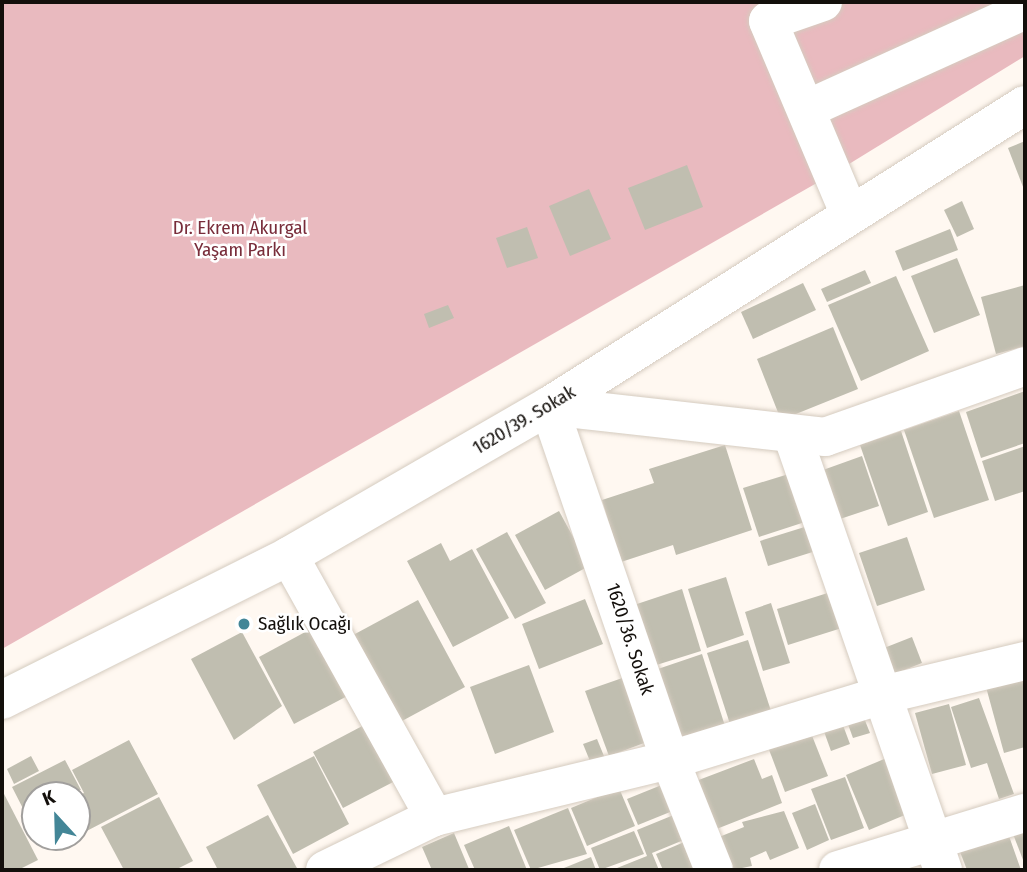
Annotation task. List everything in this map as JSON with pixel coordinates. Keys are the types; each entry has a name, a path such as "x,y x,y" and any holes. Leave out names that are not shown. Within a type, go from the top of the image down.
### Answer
{"street":[{"path":"823,2 768,22 849,213"},
{"path":"807,109 1023,11"},
{"name":"1620/39. Sokak","path":"2,700 289,556 549,406 849,213 1025,105"},
{"path":"549,406 793,437 825,437 1025,366"},
{"name":"1620/36. Sokak","path":"549,406 670,760 714,870"},
{"path":"793,437 886,694 939,855"},
{"path":"289,556 434,817"},
{"path":"325,870 434,817 670,760 886,694 1025,661"},
{"path":"838,870 939,855 1025,813"}],"green space":[{"name":"Dr. Ekrem Akurgal Yaşam Parkı","path":"2,2 1025,2 1025,56 836,172 2,649"}],"building":[{"path":"1025,141 1025,192 1008,148"},
{"path":"687,165 703,207 645,230 628,188"},
{"path":"589,189 611,239 570,256 549,206"},
{"path":"962,201 974,229 957,237 944,210"},
{"path":"527,227 538,258 507,268 496,238"},
{"path":"950,229 958,250 903,271 895,251"},
{"path":"957,258 980,315 934,333 911,276"},
{"path":"865,270 871,283 827,302 821,289"},
{"path":"896,276 929,351 861,381 828,305"},
{"path":"803,283 816,310 753,339 741,312"},
{"path":"1025,285 1025,346 996,354 981,297"},
{"path":"448,305 454,318 429,328 424,314"},
{"path":"833,327 858,389 781,420 757,359"},
{"path":"1025,391 1025,443 981,458 966,412"},
{"path":"959,411 989,500 934,518 904,430"},
{"path":"901,431 928,512 888,526 860,445"},
{"path":"725,445 752,530 676,555 673,545 621,562 602,500 654,483 649,469"},
{"path":"1025,446 1025,491 995,501 982,461"},
{"path":"862,456 879,506 840,519 823,470"},
{"path":"792,473 808,521 759,537 743,488"},
{"path":"559,511 589,566 545,590 515,535"},
{"path":"811,525 819,550 768,566 760,541"},
{"path":"507,532 546,603 515,619 476,549"},
{"path":"907,537 925,590 877,606 859,553"},
{"path":"441,543 450,561 472,549 509,618 453,647 407,561"},
{"path":"726,577 744,635 707,648 688,589"},
{"path":"682,589 701,651 650,667 631,606"},
{"path":"834,591 845,627 788,645 777,609"},
{"path":"585,599 603,644 539,669 522,624"},
{"path":"418,600 465,687 389,728 342,641"},
{"path":"771,603 790,663 763,671 745,612"},
{"path":"320,624 355,692 294,724 259,657"},
{"path":"242,632 282,706 234,740 191,659"},
{"path":"912,637 922,663 889,676 879,650"},
{"path":"748,640 771,711 730,724 707,653"},
{"path":"702,654 725,726 675,742 652,671"},
{"path":"529,665 554,732 495,754 470,687"},
{"path":"631,675 655,739 609,756 585,691"},
{"path":"1025,676 1025,747 1004,753 986,687"},
{"path":"979,698 1014,794 999,799 987,763 971,768 951,707"},
{"path":"949,704 966,765 932,774 915,713"},
{"path":"862,713 870,733 853,738 846,719"},
{"path":"841,720 850,744 831,751 822,726"},
{"path":"368,723 397,780 343,808 313,752"},
{"path":"807,723 828,776 785,792 765,739"},
{"path":"597,739 606,761 592,766 583,744"},
{"path":"129,740 158,794 91,829 91,781 78,781 72,770"},
{"path":"31,756 39,771 14,784 7,769"},
{"path":"314,756 349,824 293,854 257,785"},
{"path":"889,757 912,812 869,830 846,775"},
{"path":"754,759 762,779 772,775 782,803 714,830 696,781"},
{"path":"65,760 76,781 24,781"},
{"path":"845,777 864,828 831,840 811,789"},
{"path":"21,782 21,805 12,787"},
{"path":"664,784 675,810 638,825 627,799"},
{"path":"619,788 635,826 587,846 571,808"},
{"path":"2,790 21,827 21,851 33,851 38,860 18,870 2,870"},
{"path":"159,797 193,861 175,870 124,870 101,827"},
{"path":"815,804 829,840 807,850 792,813"},
{"path":"568,808 587,854 531,870 514,830"},
{"path":"784,811 799,848 770,860 766,851 750,858 752,866 732,870 719,837 744,827 742,822"},
{"path":"681,812 691,837 652,853 659,870 612,870 647,856 637,830"},
{"path":"268,815 298,870 218,870 206,847"},
{"path":"1004,822 1021,870 967,870 955,839"},
{"path":"509,826 527,870 475,870 464,845"},
{"path":"1025,830 1025,865 1013,834"},
{"path":"634,831 644,854 600,870 591,848"},
{"path":"454,833 469,869 432,870 422,847"},
{"path":"689,840 702,870 663,870 656,854"},
{"path":"591,857 596,870 559,870"}],"place":[{"name":"Sağlık Ocağı","path":"244,624"}]}
